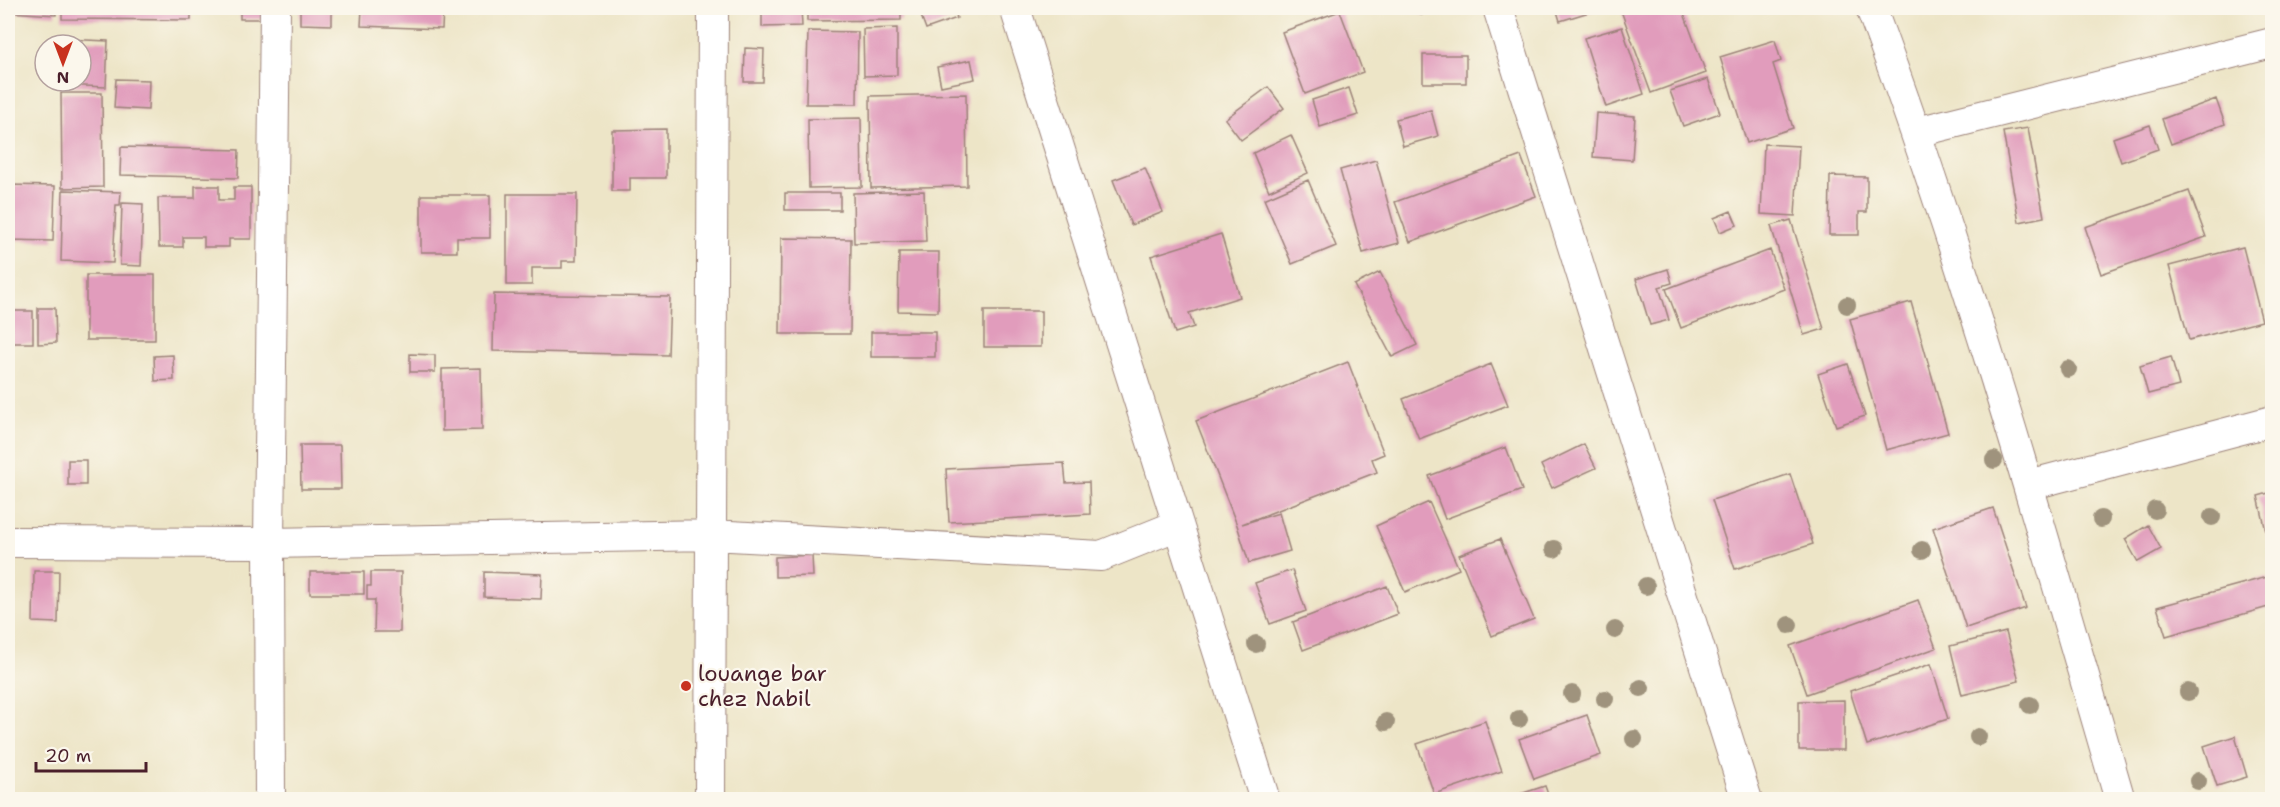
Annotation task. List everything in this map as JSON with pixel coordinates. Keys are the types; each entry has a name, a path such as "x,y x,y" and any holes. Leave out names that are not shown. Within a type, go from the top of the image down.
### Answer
{"street":[{"path":"270,800 269,543 275,8"},
{"path":"710,800 713,8"},
{"path":"1015,8 1265,800"},
{"path":"1498,8 1747,800"},
{"path":"1871,8 1917,132 2029,484 2120,800"},
{"path":"1917,132 2272,43"},
{"path":"2029,484 2272,421"},
{"path":"8,542 269,543 712,535 1101,556 1178,525"}],"building":[{"path":"8,8 56,8 56,15 8,12"},
{"path":"62,8 191,8 191,20 62,19"},
{"path":"240,8 263,8 263,19 240,19"},
{"path":"300,8 332,8 332,25 300,24"},
{"path":"362,8 443,8 442,29 361,26"},
{"path":"762,8 801,8 802,26 762,27"},
{"path":"807,8 901,8 901,20 807,21"},
{"path":"918,8 954,8 957,18 926,29"},
{"path":"1418,8 1438,8 1421,15"},
{"path":"1556,8 1602,8 1560,21"},
{"path":"1620,8 1682,8 1706,73 1651,93"},
{"path":"1340,11 1363,72 1305,94 1282,32"},
{"path":"1622,27 1644,94 1606,107 1584,38"},
{"path":"897,28 897,75 864,76 863,29"},
{"path":"808,31 858,32 857,104 806,104"},
{"path":"93,40 108,41 106,87 93,86"},
{"path":"1775,40 1781,61 1773,64 1793,128 1747,143 1720,57"},
{"path":"745,48 764,49 763,82 744,82"},
{"path":"1423,55 1466,55 1466,83 1423,83"},
{"path":"971,60 975,79 941,86 937,67"},
{"path":"116,79 149,80 148,110 114,108"},
{"path":"1708,79 1720,113 1683,126 1670,91"},
{"path":"1268,87 1284,108 1241,140 1225,119"},
{"path":"1349,88 1358,115 1320,127 1312,100"},
{"path":"61,93 102,93 103,187 62,188"},
{"path":"966,94 967,186 871,188 870,96"},
{"path":"2216,99 2225,124 2171,144 2162,119"},
{"path":"1431,110 1438,136 1403,146 1396,119"},
{"path":"1596,113 1635,116 1632,160 1593,157"},
{"path":"861,118 862,187 809,188 808,119"},
{"path":"2150,125 2158,149 2121,162 2113,138"},
{"path":"2028,128 2044,217 2019,222 2003,132"},
{"path":"666,129 666,178 630,178 630,191 612,191 612,130"},
{"path":"1291,135 1308,173 1269,191 1253,153"},
{"path":"1764,144 1799,146 1795,216 1761,214"},
{"path":"121,147 239,150 238,178 120,175"},
{"path":"1521,156 1536,196 1410,242 1395,202"},
{"path":"1376,160 1399,243 1363,253 1340,170"},
{"path":"1145,168 1163,212 1131,225 1113,180"},
{"path":"1830,176 1867,177 1867,212 1859,212 1859,235 1829,235"},
{"path":"1308,180 1336,246 1292,264 1264,199"},
{"path":"8,185 55,186 53,241 8,240"},
{"path":"195,186 219,186 219,200 234,200 234,187 251,187 251,239 229,239 229,247 204,247 204,237 183,237 183,247 159,247 158,198 195,198"},
{"path":"63,190 121,192 120,205 116,205 113,263 61,261"},
{"path":"924,191 926,241 854,243 853,193"},
{"path":"2189,191 2206,237 2101,274 2085,227"},
{"path":"785,193 840,193 840,210 785,210"},
{"path":"507,194 577,194 576,261 562,261 562,268 532,268 532,285 507,285"},
{"path":"421,195 490,195 490,238 457,238 457,252 421,252"},
{"path":"122,203 143,204 141,266 120,265"},
{"path":"1731,211 1737,225 1720,232 1714,218"},
{"path":"1791,220 1824,329 1804,335 1771,226"},
{"path":"1221,234 1240,297 1189,313 1194,327 1175,333 1151,256"},
{"path":"781,238 851,239 850,334 780,334"},
{"path":"2243,247 2262,321 2189,340 2169,266"},
{"path":"1770,250 1784,289 1681,328 1666,289"},
{"path":"899,252 939,252 938,312 898,311"},
{"path":"1668,269 1672,283 1659,287 1669,320 1650,325 1636,279"},
{"path":"1380,272 1417,345 1392,357 1354,285"},
{"path":"86,275 155,275 155,340 86,340"},
{"path":"494,294 670,297 668,355 493,351"},
{"path":"1911,302 1948,433 1886,450 1850,319"},
{"path":"38,308 55,308 56,343 38,344"},
{"path":"8,311 33,311 33,343 8,343"},
{"path":"984,311 1041,311 1041,347 984,347"},
{"path":"871,332 935,332 935,357 871,357"},
{"path":"410,354 435,355 435,372 410,372"},
{"path":"173,355 174,380 155,381 154,356"},
{"path":"2171,357 2179,386 2148,394 2140,366"},
{"path":"1348,362 1384,454 1372,459 1377,472 1242,524 1279,513 1290,551 1249,563 1237,525 1196,421"},
{"path":"1491,364 1508,405 1419,439 1403,399"},
{"path":"1848,364 1865,416 1836,426 1818,374"},
{"path":"481,368 482,430 442,431 442,369"},
{"path":"1584,444 1596,468 1552,488 1541,465"},
{"path":"300,445 340,445 341,489 301,489"},
{"path":"1506,447 1522,490 1445,519 1429,476"},
{"path":"68,460 86,460 86,485 68,485"},
{"path":"1064,463 1066,483 1089,482 1090,514 949,522 946,469"},
{"path":"1790,474 1813,544 1735,569 1712,500"},
{"path":"2272,492 2272,558 2258,496"},
{"path":"1429,502 1459,569 1405,592 1376,526"},
{"path":"1993,508 2026,608 1966,628 1933,528"},
{"path":"2148,525 2161,549 2138,562 2125,539"},
{"path":"1500,539 1534,619 1492,636 1459,555"},
{"path":"812,555 813,576 775,577 775,557"},
{"path":"1292,570 1306,611 1270,624 1255,583"},
{"path":"34,571 59,571 58,623 33,622"},
{"path":"310,572 364,572 364,594 310,594"},
{"path":"371,572 401,572 400,632 374,632 375,600 367,600 367,586 371,586"},
{"path":"484,572 542,574 541,599 484,597"},
{"path":"2267,577 2272,606 2166,636 2157,607"},
{"path":"1387,586 1398,614 1303,650 1293,622"},
{"path":"1918,600 1936,648 1807,694 1790,646"},
{"path":"2006,632 2019,681 1962,695 1950,646"},
{"path":"1931,664 1948,719 1867,745 1850,691"},
{"path":"1844,700 1844,750 1799,750 1799,701"},
{"path":"1587,715 1601,755 1534,779 1519,739"},
{"path":"1485,721 1502,771 1434,794 1417,744"},
{"path":"2235,736 2247,777 2217,786 2204,746"},
{"path":"1545,786 1550,800 1505,800 1505,799"}],"place":[{"name":"louange bar chez Nabil","path":"686,686"}]}
